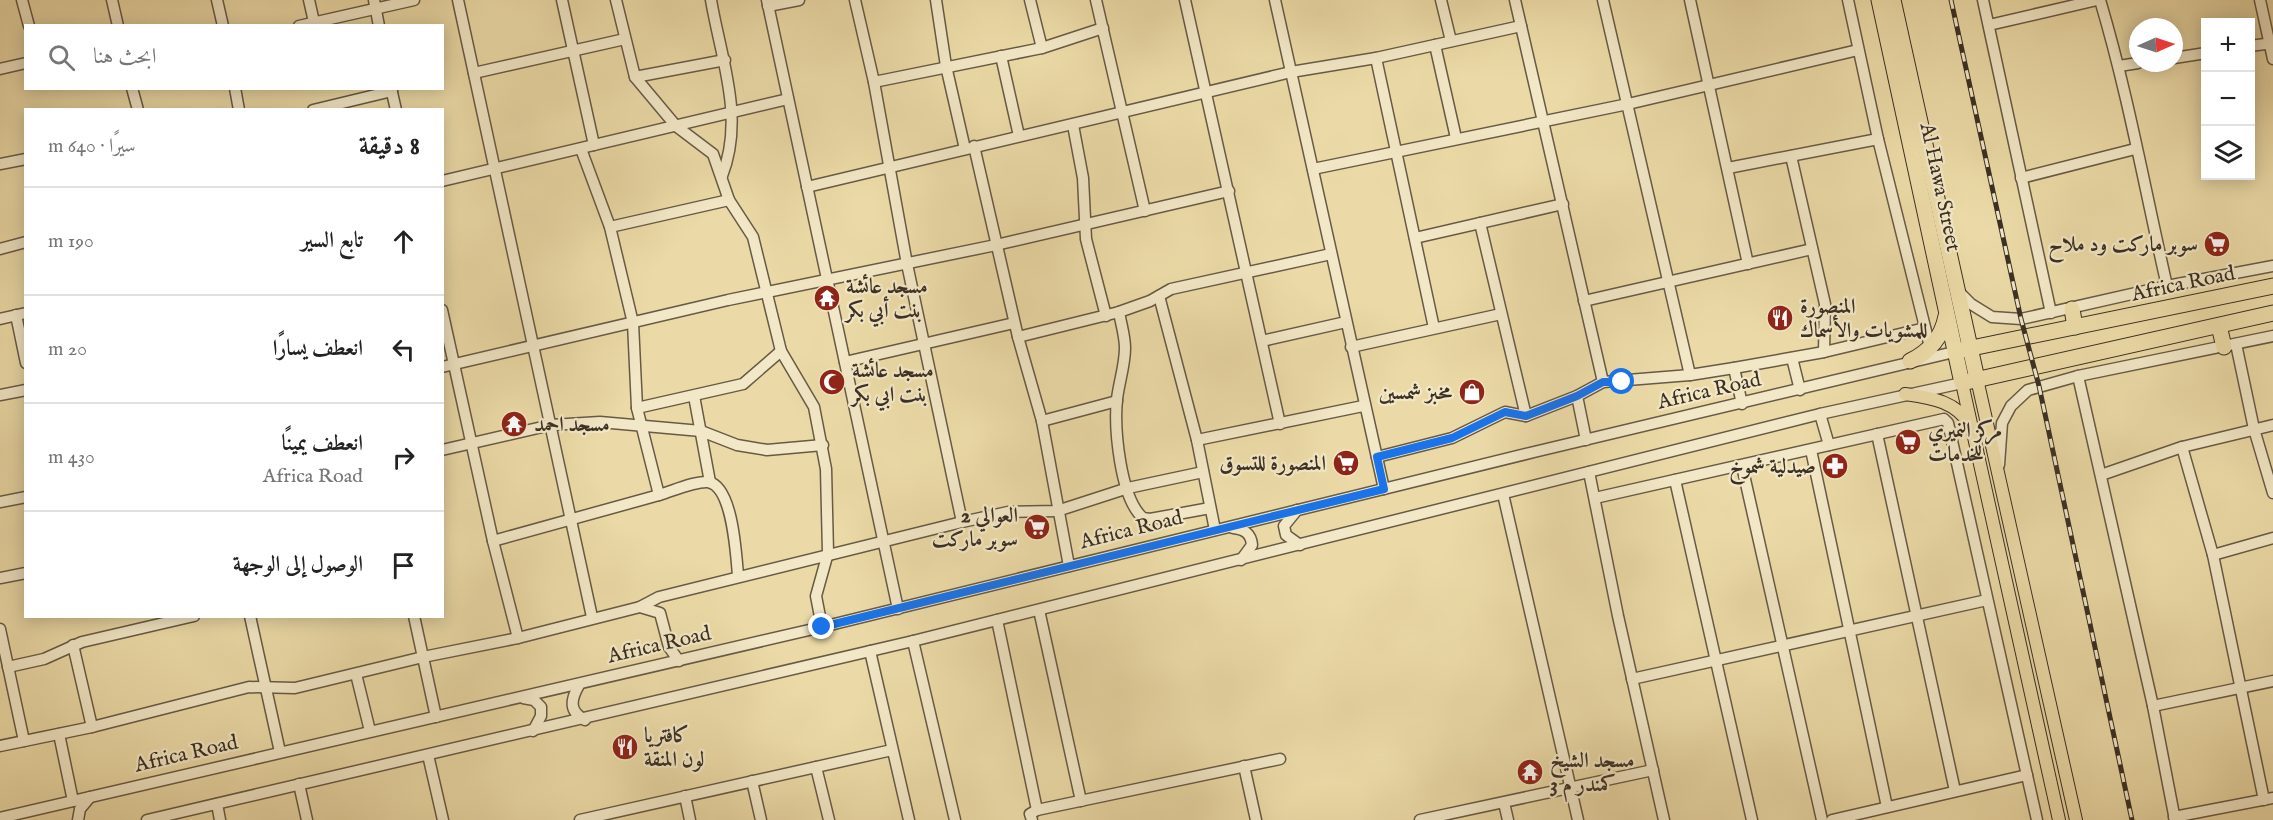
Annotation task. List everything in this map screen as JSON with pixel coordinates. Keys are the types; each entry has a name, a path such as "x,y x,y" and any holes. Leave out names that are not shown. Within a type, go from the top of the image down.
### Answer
{"highway":[{"name":"Al Hawa Street","path":"1879,0 1947,310 1954,352 1970,381"},
{"name":"Al Hawa Street","path":"1893,0 1970,348 1970,381"},
{"name":"Africa Road","path":"1954,352 2273,286"},
{"path":"2072,309 2075,327"},
{"path":"1910,361 1930,347 1942,330 1947,310"},
{"path":"1970,381 2273,313"},
{"path":"2219,326 2230,345"}],"main road":[{"path":"1970,381 1974,432 2059,820"},
{"path":"1970,381 1999,466 2076,820"},
{"path":"1905,394 1931,397 1949,404 1964,416 1974,432"}],"street":[{"path":"22,0 28,24"},
{"path":"112,0 118,24"},
{"path":"217,0 223,24"},
{"path":"309,0 314,22"},
{"path":"306,24 375,4 414,0"},
{"path":"458,0 592,617"},
{"path":"562,0 594,145"},
{"path":"616,0 634,77 676,126 713,154 729,200 753,237 781,351 814,407 823,445 828,553 816,590 822,627"},
{"path":"711,0 725,60 733,112 728,157 722,176"},
{"path":"800,0 767,3 898,609"},
{"path":"855,0 874,82 923,344 962,522"},
{"path":"936,0 946,66 996,245 1017,338 1042,421 1069,566"},
{"path":"1030,0 1042,48"},
{"path":"1096,0 1145,211"},
{"path":"1185,0 1208,94 1280,424"},
{"path":"1275,0 1384,489"},
{"path":"1441,0 1451,41"},
{"path":"1515,0 1603,382"},
{"path":"1603,0 1690,375"},
{"path":"1690,0 1748,264"},
{"path":"1848,0 1878,139 1930,347"},
{"path":"1983,0 2051,313"},
{"path":"1989,25 2099,0 2119,66 2135,149 2167,286"},
{"path":"2260,0 2273,59"},
{"path":"375,4 379,24"},
{"path":"807,187 1208,94 1291,72 1376,58 1521,26"},
{"path":"874,82 1042,48 1103,28"},
{"path":"474,73 625,39"},
{"path":"2255,45 2271,43"},
{"path":"1435,45 1456,138"},
{"path":"1313,169 1628,104 1858,50"},
{"path":"2183,57 2201,54"},
{"path":"1001,56 1019,136"},
{"path":"1376,58 1434,328"},
{"path":"634,77 725,60"},
{"path":"0,69 24,63"},
{"path":"2119,66 2129,64"},
{"path":"133,90 137,108"},
{"path":"236,90 239,108"},
{"path":"321,108 391,90 396,108"},
{"path":"444,181 788,99"},
{"path":"1073,125 1082,171 1087,246 1106,316"},
{"path":"1728,168 1878,139"},
{"path":"580,149 610,227 633,323 637,408 659,495"},
{"path":"2021,178 2135,149"},
{"path":"1791,156 1826,312 1824,352"},
{"path":"0,164 24,159"},
{"path":"444,367 768,293 996,245 1229,191"},
{"path":"610,227 729,200"},
{"path":"1415,238 1563,204"},
{"path":"1480,223 1526,416"},
{"path":"0,249 24,243"},
{"path":"1584,302 1812,249"},
{"path":"1017,338 1119,312 1171,290 1331,254"},
{"name":"Africa Road","path":"1956,290 1971,304 1992,317 2021,319 2167,286 2273,266"},
{"path":"1159,296 1197,440 1215,530"},
{"path":"1119,312 1125,346 1117,402 1119,455 1138,514 1143,518 1210,508"},
{"path":"0,319 21,314 24,343"},
{"path":"1351,347 1501,314"},
{"path":"444,319 493,541 518,638"},
{"path":"1262,341 1346,322"},
{"path":"845,362 1014,323"},
{"path":"1377,457 1452,438 1505,412 1526,416 1577,396 1603,382 1690,375 1734,368 1824,352 1924,328"},
{"path":"1999,466 2002,423 2011,406 2028,390 2078,376 2273,336"},
{"path":"2230,345 2273,493"},
{"path":"637,408 743,384 781,351"},
{"name":"Africa Road","path":"0,818 898,609 1297,510 1954,352"},
{"path":"1792,358 1800,390"},
{"path":"1734,368 1742,404"},
{"path":"2078,376 2153,706 2175,818 2268,799 2213,555 2182,447"},
{"path":"147,820 585,720 1241,560 1820,414 1970,381"},
{"path":"0,395 24,390"},
{"path":"694,396 710,483 720,490 728,504 738,575"},
{"path":"1577,396 1586,440"},
{"path":"1042,421 1117,402"},
{"path":"1197,440 1364,406"},
{"path":"1820,414 1829,445"},
{"path":"1595,498 1944,419 1948,423 2037,820"},
{"path":"444,450 551,425 600,422 701,431 737,445 760,450 823,445"},
{"path":"2101,475 2182,447 2273,425"},
{"path":"1877,434 1955,791"},
{"path":"1811,450 1887,807"},
{"path":"1742,466 1822,820"},
{"path":"0,746 92,727 241,689 295,688 423,657 518,638 592,617 640,608 659,597 828,553 1008,512 1057,511 1128,488 1203,472"},
{"path":"1589,472 1664,820"},
{"path":"1675,480 1752,820"},
{"path":"493,541 710,483"},
{"path":"1503,494 1578,820"},
{"path":"0,502 24,497"},
{"path":"1297,510 1284,526 1286,535 1300,545"},
{"path":"1230,527 1243,530 1251,538 1252,545 1241,560"},
{"path":"2213,555 2273,538"},
{"path":"0,578 24,573"},
{"path":"1632,679 1987,600"},
{"path":"640,608 660,613 669,647 679,661"},
{"path":"1039,610 1081,801"},
{"path":"8,667 44,659 73,645 152,621 177,618"},
{"path":"250,618 280,752"},
{"path":"414,618 436,717"},
{"path":"996,620 1034,815 1081,801 1280,759"},
{"path":"0,629 24,741"},
{"path":"913,641 955,820"},
{"path":"73,645 92,727"},
{"path":"870,651 909,820"},
{"path":"356,674 370,731"},
{"path":"2153,706 2273,681"},
{"path":"579,685 572,698 572,706 576,714 585,720"},
{"path":"523,698 534,700 541,707 541,716 533,731"},
{"path":"59,734 73,801"},
{"path":"580,820 617,816 685,796 892,750"},
{"path":"428,754 443,820"},
{"path":"1244,766 1256,820"},
{"path":"816,767 829,820"},
{"path":"1428,819 1653,770"},
{"path":"1832,820 2027,775"},
{"path":"752,781 761,820"},
{"path":"298,784 307,820"},
{"path":"685,796 690,820"},
{"path":"78,820 80,808 90,797"},
{"path":"1504,803 1508,820"},
{"path":"217,804 220,820"}],"railway":[{"path":"1951,0 2021,319 2039,386 2132,820"}],"place":[{"name":"سوبر ماركت ود ملاح","path":"2217,244"},
{"name":"مسجد عائشة بنت أبي بكر","path":"827,298"},
{"name":"المنصورة للمشويات والأسماك","path":"1780,318"},
{"name":"مسجد عائشة بنت ابي بكر","path":"832,382"},
{"name":"مخبز شمسين","path":"1472,392"},
{"name":"مسجد احمد","path":"514,424"},
{"name":"مركز النميري للخدمات","path":"1908,442"},
{"name":"المنصورة للتسوق","path":"1346,463"},
{"name":"صيدلية شموخ","path":"1835,466"},
{"name":"العوالي 2 سوبر ماركت","path":"1037,527"},
{"name":"كافتريا لون المنقة","path":"625,747"},
{"name":"مسجد الشيخ كمندر م 3","path":"1530,772"}],"route":[{"path":"822,627 1384,489 1377,457 1452,438 1505,412 1526,416 1577,396 1603,382 1622,382"}]}
